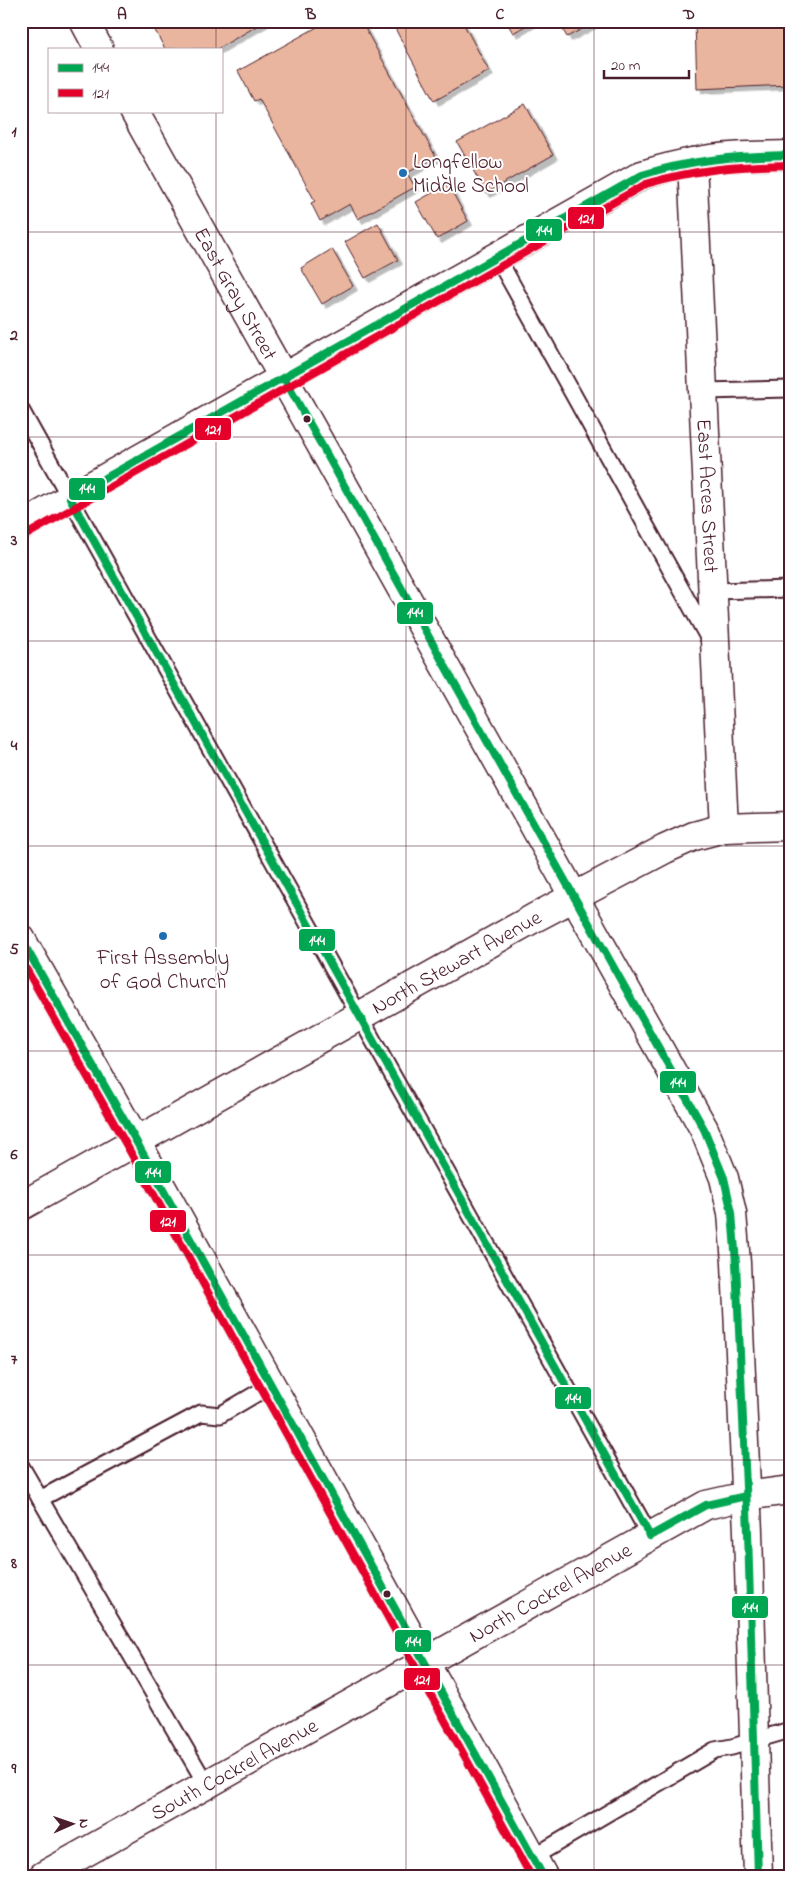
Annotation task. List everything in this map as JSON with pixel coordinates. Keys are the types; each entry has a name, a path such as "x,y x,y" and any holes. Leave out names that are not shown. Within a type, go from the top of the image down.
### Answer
{"street":[{"path":"84,21 98,48"},
{"name":"East Gray Street","path":"135,112 704,1129 724,1178 732,1213 746,1496"},
{"path":"21,526 642,175 692,162 742,156 790,155"},
{"name":"East Acres Street","path":"692,162 724,828"},
{"name":"North Stewart Avenue","path":"21,1206 574,896 694,836 724,828 790,826"},
{"path":"21,939 136,1142 538,1867"},
{"name":"North Cockrel Avenue","path":"425,1662 706,1505 746,1496 790,1490"},
{"path":"746,1496 758,1876"},
{"name":"South Cockrel Avenue","path":"53,1870 425,1662"}],"lane":[{"path":"497,257 715,649"},
{"path":"703,391 790,389"},
{"path":"21,410 650,1536"},
{"path":"713,591 790,589"},
{"path":"40,1499 201,1413 220,1415 271,1385"},
{"path":"21,1466 206,1784"},
{"path":"538,1867 714,1750 732,1747 790,1730"}],"building":[{"path":"150,21 264,21 219,48 164,48"},
{"path":"328,21 361,21 436,157 407,173 415,187 358,219 350,204 320,221 311,203 315,201 259,99 254,101 238,71"},
{"path":"391,21 462,21 489,71 434,101"},
{"path":"506,21 534,21 513,33"},
{"path":"558,21 597,21 567,37"},
{"path":"695,21 790,21 790,85 697,89"},
{"path":"525,104 553,155 486,193 457,142"},
{"path":"448,184 468,221 437,239 416,202"},
{"path":"378,223 398,260 365,278 345,242"},
{"path":"332,249 353,286 322,304 301,268"}],"transit line":[{"name":"144","path":"746,1496 706,1505 650,1536 70,498 642,175 679,165 715,159 790,155"},
{"name":"121","path":"26,535 646,184 717,169 790,165"},
{"name":"144","path":"284,378 704,1129 724,1178 732,1213 736,1263 748,1532 758,1876"},
{"name":"144","path":"21,939 136,1141 543,1876"},
{"name":"121","path":"21,960 127,1146 531,1876"}],"place":[{"name":"Longfellow Middle School","path":"403,173"},
{"name":"First Assembly of God Church","path":"163,936"}]}
